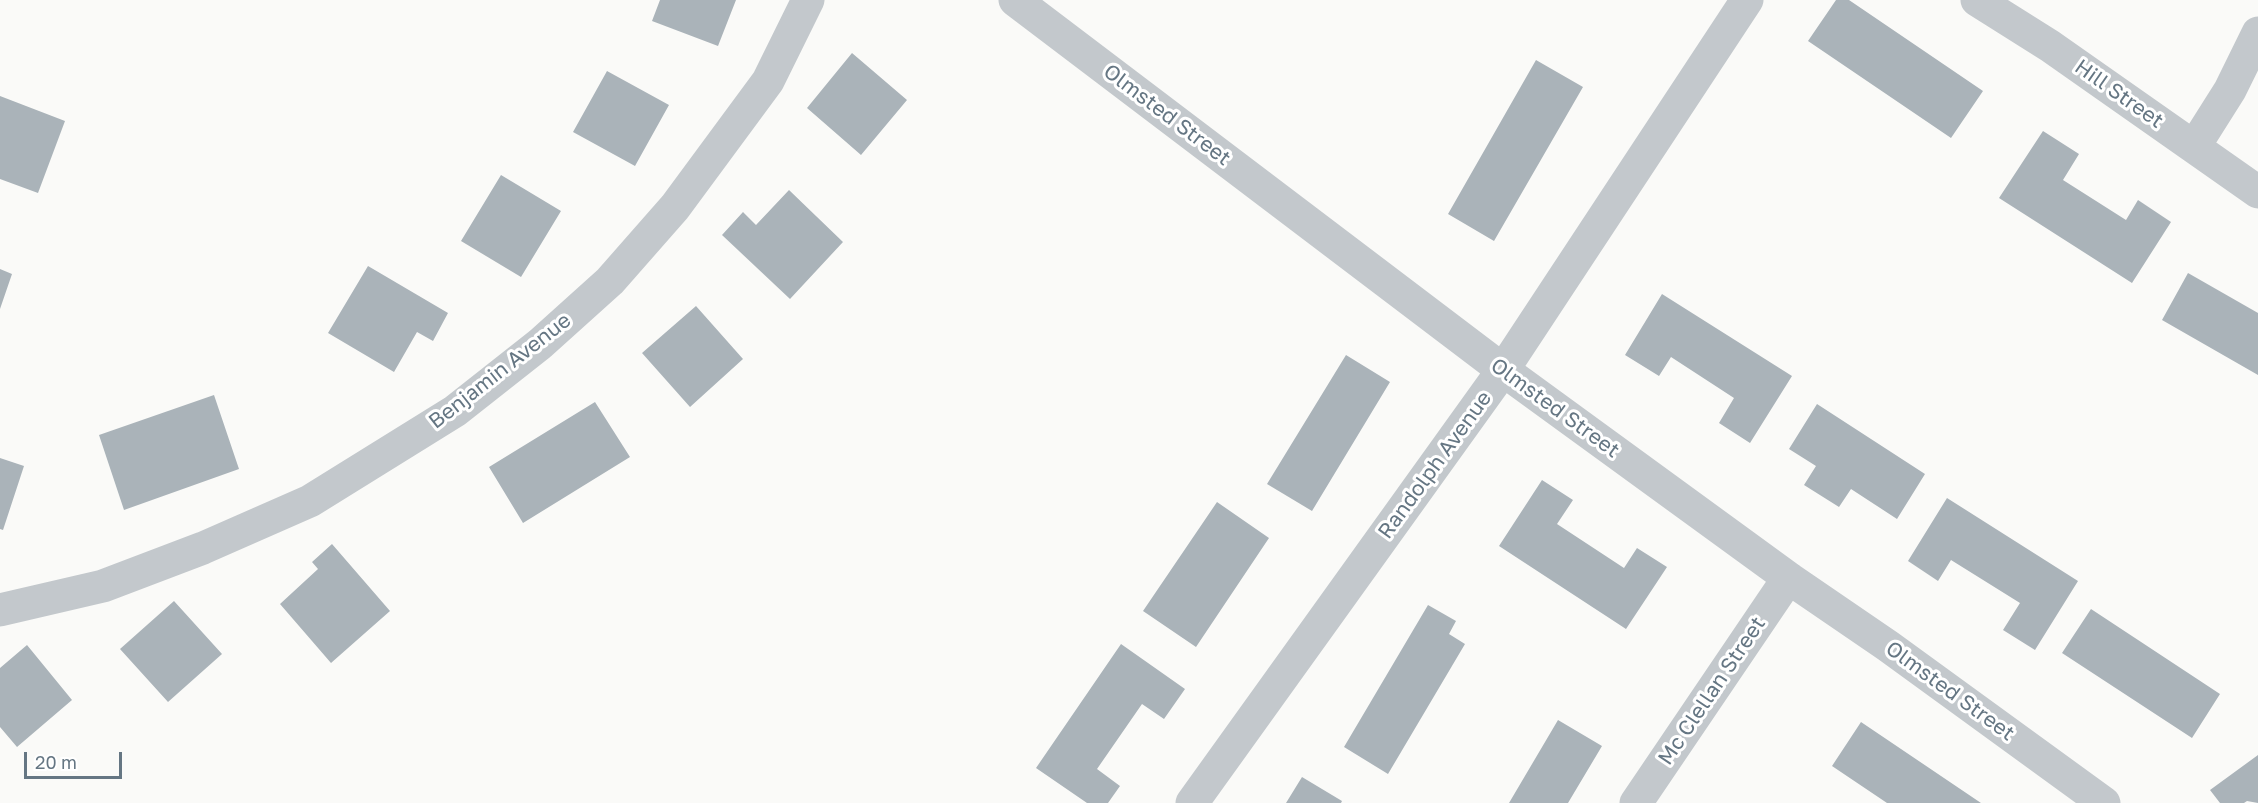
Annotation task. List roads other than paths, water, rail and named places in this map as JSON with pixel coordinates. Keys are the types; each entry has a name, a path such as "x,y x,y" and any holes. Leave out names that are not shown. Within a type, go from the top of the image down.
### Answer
{"street":[{"name":"Benjamin Avenue","path":"0,610 103,586 213,543 310,501 455,411 540,344 601,288 675,207 768,81 808,0"},
{"name":"Olmsted Street","path":"1015,0 1503,370 1790,579 1888,646 2104,803"},
{"name":"Randolph Avenue","path":"1192,803 1503,370 1747,0"},
{"name":"Hill Street","path":"1977,0 2050,46 2258,192"},
{"path":"2194,147 2230,90 2258,33"},
{"name":"Mc Clellan Street","path":"1636,803 1783,586 1790,579"}]}
